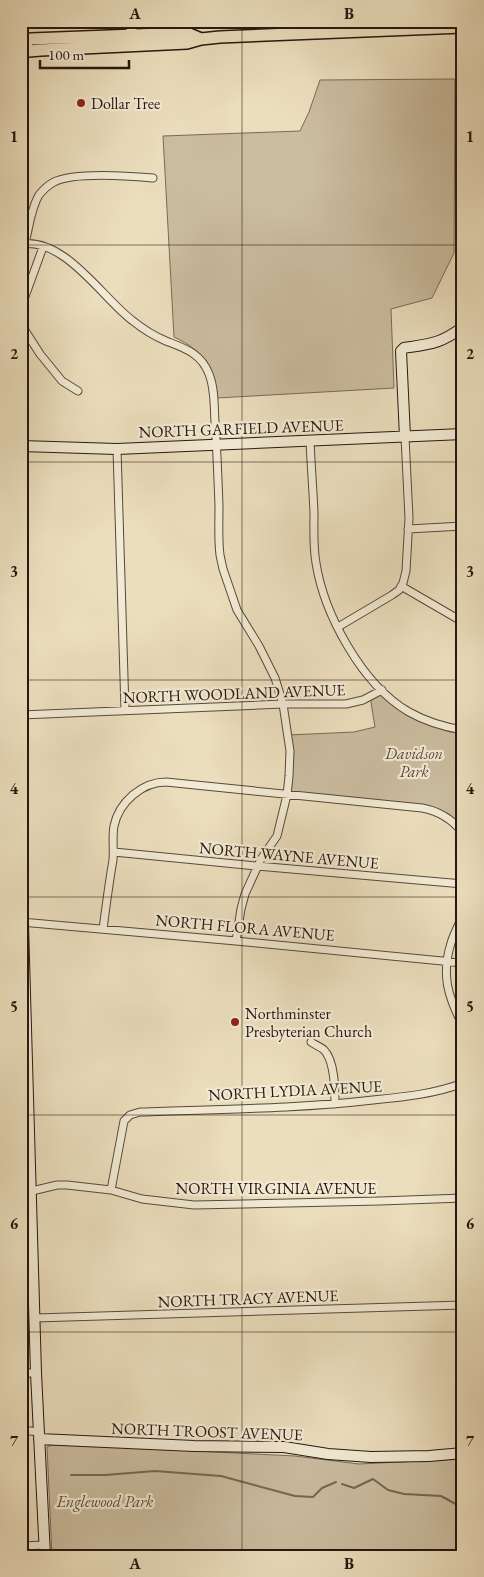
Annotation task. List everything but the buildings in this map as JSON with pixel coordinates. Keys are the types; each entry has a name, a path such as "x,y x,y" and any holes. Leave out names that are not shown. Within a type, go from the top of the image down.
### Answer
{"main road":[{"path":"201,39 187,33 131,34 31,39 21,46 29,51 131,47 187,43 201,39 463,27"},
{"path":"21,59 41,50"}],"street":[{"path":"131,47 132,21"},
{"path":"154,178 96,176 65,179 52,183 36,200 23,244 54,251 76,266 116,306 141,327 190,351 200,358 211,379 216,444 219,545 223,570 237,610 275,678 283,704 290,751 287,795 277,836 257,866 241,909 236,941"},
{"path":"43,247 22,302 24,329 40,354 62,381 78,391"},
{"path":"338,627 392,595 401,586 406,575 409,500 401,351 404,348 436,343 449,337 463,326"},
{"name":"NORTH GARFIELD AVENUE","path":"21,446 117,449 463,434"},
{"path":"310,440 314,515 313,536 316,564 324,597 338,627 360,665 382,690 396,702 412,714 463,730"},
{"path":"117,449 125,710"},
{"path":"408,529 463,526"},
{"path":"401,586 463,622"},
{"name":"NORTH WOODLAND AVENUE","path":"21,715 283,704 346,704 363,700 382,690"},
{"path":"103,929 114,852 114,827 117,814 126,802 142,788 153,784 166,782 430,809 451,820 463,832"},
{"name":"NORTH WAYNE AVENUE","path":"114,852 463,884"},
{"path":"21,856 25,1116 32,1191 36,1372 45,1550 21,1546"},
{"path":"463,911 461,921 451,943 446,978 447,989 453,1007 463,1026"},
{"name":"NORTH FLORA AVENUE","path":"22,922 463,963"},
{"path":"311,1042 325,1051 335,1078 335,1104"},
{"name":"NORTH LYDIA AVENUE","path":"111,1190 122,1125 127,1117 140,1112 335,1104 421,1094 450,1089 463,1083"},
{"name":"NORTH VIRGINIA AVENUE","path":"32,1191 57,1185 111,1190 142,1199 194,1204 380,1202 463,1198"},
{"path":"21,1285 34,1284"},
{"name":"NORTH TRACY AVENUE","path":"35,1318 463,1305"},
{"path":"21,1373 36,1372"},
{"path":"21,1430 39,1436"},
{"name":"NORTH TROOST AVENUE","path":"39,1436 194,1446 284,1447 328,1454 371,1457 463,1453"}],"green space":[{"path":"455,79 454,253 432,298 391,309 394,388 217,398 212,374 203,357 184,342 174,337 163,136 300,131 320,80"},
{"name":"Davidson Park","path":"382,690 424,719 463,729 463,834 444,815 414,808 287,795 288,735 354,732 375,727 370,696"},
{"name":"Englewood Park","path":"54,1444 295,1456 359,1464 463,1459 463,1556 52,1556 47,1447"}],"waterway":[{"path":"71,1475 105,1475 155,1471 221,1476 295,1496 313,1497 322,1488 336,1482"},
{"path":"342,1484 354,1488 373,1479 388,1490 404,1494 441,1496 463,1508"}],"place":[{"name":"Dollar Tree","path":"81,103"},
{"name":"Northminster Presbyterian Church","path":"235,1022"}]}
